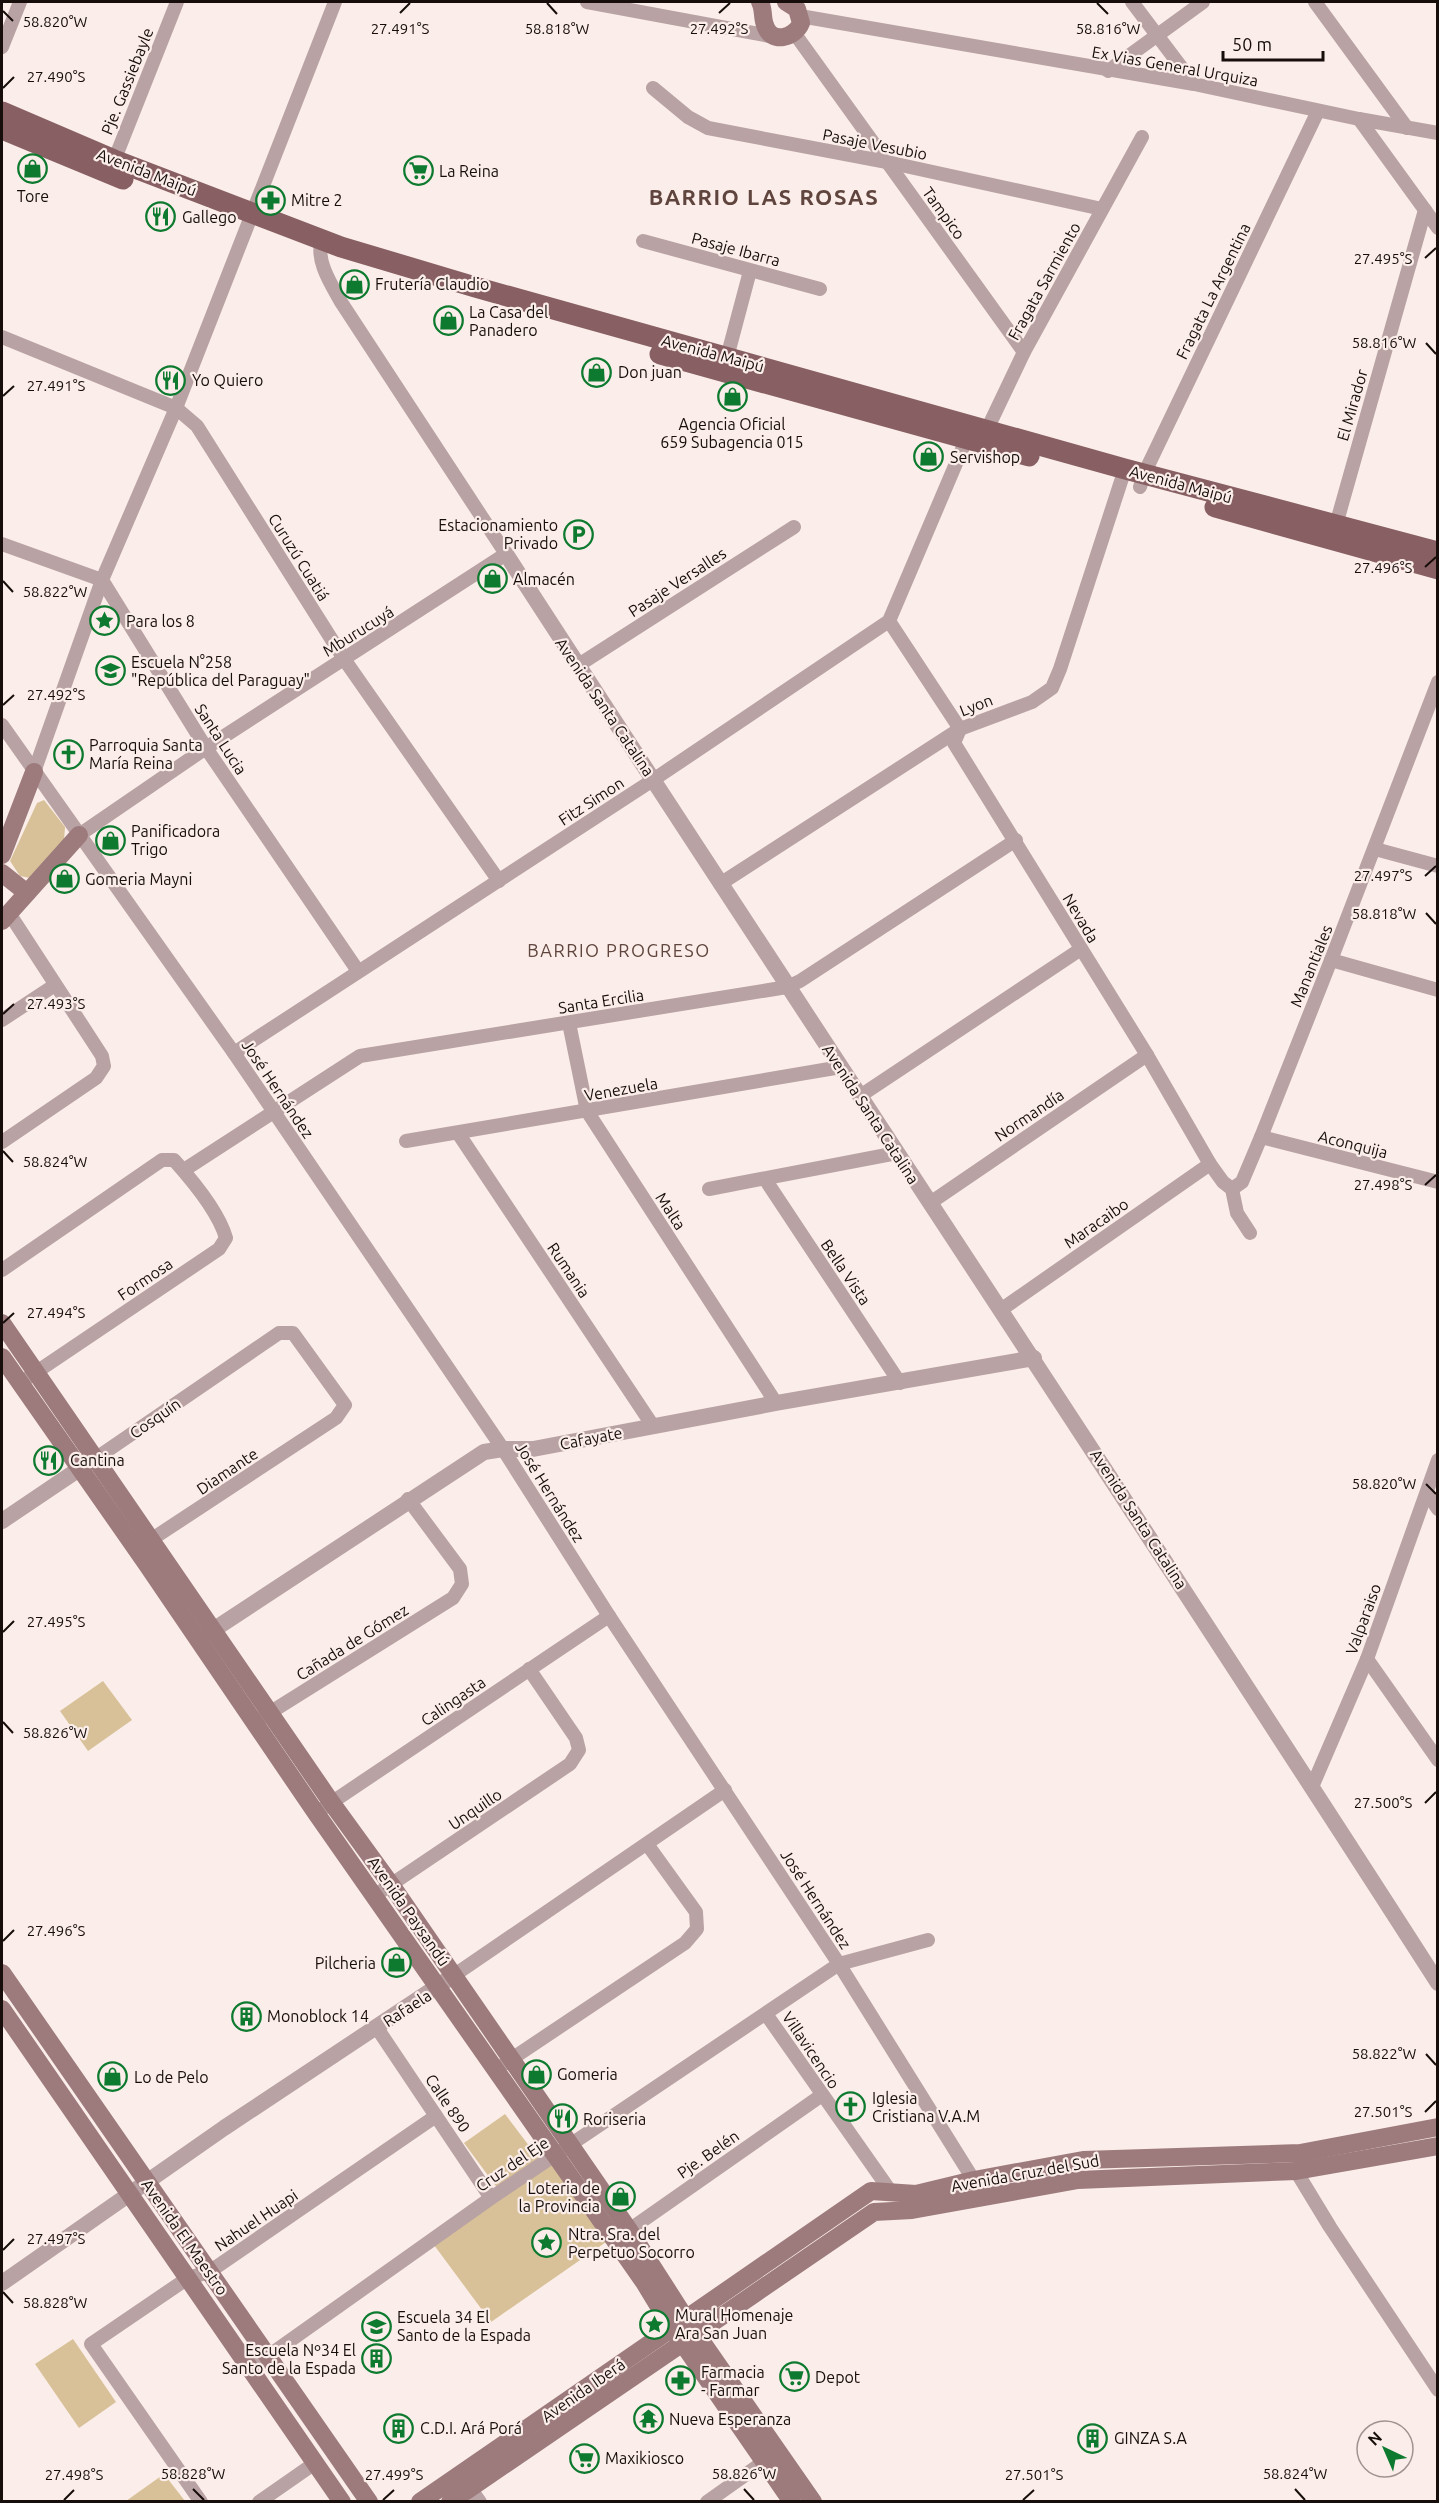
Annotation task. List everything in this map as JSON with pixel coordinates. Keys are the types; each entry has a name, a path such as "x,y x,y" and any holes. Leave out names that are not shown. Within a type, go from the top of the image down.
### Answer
{"main road":[{"path":"771,5 792,10 783,38 775,37 765,27 762,8 771,5"},
{"name":"Avenida Maipú","path":"2,112 112,167"},
{"name":"Avenida Maipú","path":"2,129 112,167 469,299 725,364 977,438 1133,477 1334,532 1437,552"},
{"name":"Avenida Maipú","path":"1334,532 1437,569"},
{"path":"2,855 34,772"},
{"path":"5,917 79,835"},
{"path":"2,873 27,892"},
{"name":"Avenida Paysandú","path":"2,1323 36,1372 88,1464 262,1718 316,1813 438,1987 502,2065 621,2235 771,2457 813,2502"},
{"name":"Avenida Paysandú","path":"2,1357 20,1384 88,1464"},
{"name":"Avenida Paysandú","path":"262,1718 331,1802 392,1886 453,1976 502,2065"},
{"name":"Avenida El Maestro","path":"2,1973 369,2502"},
{"name":"Avenida El Maestro","path":"2,2009 342,2502"},
{"name":"Avenida Cruz del Sud","path":"684,2331 872,2191 916,2194 974,2180 1083,2160 1300,2153 1437,2127"},
{"name":"Avenida Cruz del Sud","path":"684,2331 874,2212 912,2210 1078,2180 1296,2171 1437,2146"},
{"name":"Avenida Iberá","path":"450,2502 475,2495 684,2331"},
{"name":"Avenida Iberá","path":"420,2502 684,2331"},
{"name":"Avenida Paysandú","path":"771,2457 792,2502"}],"street":[{"path":"2,47 20,2"},
{"name":"Pje. Gassiebayle","path":"112,167 177,2"},
{"path":"34,772 102,580 176,408 335,2"},
{"path":"587,2 775,37"},
{"path":"1132,2 1194,84"},
{"path":"1108,71 1203,2"},
{"path":"1315,2 1407,128"},
{"name":"Ex Vias General Urquiza","path":"792,10 1108,71 1194,84 1318,111 1437,133"},
{"name":"Tampico","path":"792,10 887,162 1024,352"},
{"name":"Pasaje Vesubio","path":"652,88 688,117 708,128 887,162 1102,209"},
{"name":"Fragata La Argentina","path":"1133,477 1318,111"},
{"path":"1359,119 1437,228"},
{"name":"Fragata Sarmiento","path":"977,438 1142,137"},
{"name":"El Mirador","path":"1334,532 1425,210"},
{"name":"Pasaje Ibarra","path":"643,241 820,289"},
{"name":"Avenida Santa Catalina","path":"320,245 331,285 341,302 787,987 1034,1358 1437,1983"},
{"path":"725,364 750,271"},
{"name":"Curuzú Cuatiá","path":"2,337 176,408 197,426 344,659 499,881"},
{"path":"889,621 977,438"},
{"name":"Lyon","path":"720,884 960,729 1032,702 1052,688 1133,477"},
{"name":"Pasaje Versalles","path":"577,666 794,527"},
{"path":"2,544 102,580"},
{"name":"Mburucuyá","path":"79,835 206,748 506,554"},
{"name":"Santa Lucia","path":"102,580 206,748 358,972"},
{"name":"Nevada","path":"889,621 960,729 954,743 1147,1054 1210,1164 1223,1182 1232,1189 1237,1213 1250,1233"},
{"name":"Fitz Simon","path":"234,1053 653,780 889,621"},
{"name":"Manantiales","path":"1232,1189 1242,1182 1261,1137 1375,849 1437,682"},
{"path":"2,725 34,772"},
{"name":"José Hernández","path":"34,772 234,1053 503,1449 609,1616 839,1964 984,2197"},
{"name":"Santa Ercilia","path":"2,1270 162,1160 179,1165 274,1111 360,1056 787,987 800,981 1016,840"},
{"path":"1375,849 1437,866"},
{"path":"2,1142 96,1078 104,1066 102,1056 55,985 5,917"},
{"path":"860,1096 1081,949"},
{"path":"1331,960 1437,990"},
{"path":"2,1020 55,985"},
{"name":"Malta","path":"569,1023 587,1111 776,1403"},
{"name":"Normandía","path":"930,1203 1147,1054"},
{"name":"Venezuela","path":"406,1142 841,1067"},
{"name":"Rumania","path":"458,1133 653,1426"},
{"name":"Aconquija","path":"1261,1137 1437,1182"},
{"path":"710,1189 897,1153"},
{"name":"Maracaibo","path":"1002,1309 1210,1164"},
{"name":"Formosa","path":"20,1384 219,1249 226,1238 222,1226 179,1165"},
{"name":"Bella Vista","path":"765,1179 900,1383"},
{"name":"Diamante","path":"144,1545 336,1418 345,1405 293,1333 279,1333"},
{"name":"Cosquín","path":"2,1521 279,1333"},
{"name":"Cafayate","path":"205,1635 408,1499 484,1452 503,1449 534,1449 776,1403 1034,1358"},
{"name":"Valparaiso","path":"1312,1787 1432,1495 1437,1460"},
{"path":"1432,1495 1437,1509"},
{"name":"Cañada de Gómez","path":"262,1718 453,1598 462,1584 460,1569 408,1499"},
{"name":"Calingasta","path":"316,1813 609,1616"},
{"path":"1366,1659 1437,1760"},
{"name":"Unquillo","path":"374,1896 570,1764 579,1750 576,1738 529,1669"},
{"name":"Rafaela","path":"130,2194 725,1790"},
{"path":"502,2065 685,1944 697,1929 696,1912 647,1844"},
{"name":"Cruz del Eje","path":"250,2369 491,2198 839,1964 928,1940"},
{"name":"Villavicencio","path":"766,2014 891,2192"},
{"name":"Calle 890","path":"377,2028 491,2198"},
{"name":"Pje. Belén","path":"621,2235 822,2095"},
{"name":"Nahuel Huapi","path":"201,2502 91,2344 188,2278 209,2272 436,2116"},
{"path":"1296,2171 1437,2390"},
{"path":"2,2283 130,2194"},
{"path":"707,2502 771,2457"},
{"path":"259,2502 315,2463"}],"shaded area":[{"path":"44,800 65,827 64,841 30,878 20,876 10,861 37,803"},
{"path":"103,1681 132,1720 88,1751 60,1711"},
{"path":"505,2114 539,2159 498,2189 464,2143"},
{"path":"552,2160 609,2240 491,2322 434,2245"},
{"path":"73,2339 116,2402 79,2428 35,2364"},
{"path":"164,2474 185,2501 126,2501"}],"place":[{"name":"Tore","path":"33,168"},
{"name":"La Reina","path":"418,171"},
{"name":"Mitre 2","path":"270,200"},
{"name":"Gallego","path":"161,217"},
{"name":"Frutería Claudio","path":"354,284"},
{"name":"La Casa del Panadero","path":"448,321"},
{"name":"Don juan","path":"597,372"},
{"name":"Yo Quiero","path":"171,380"},
{"name":"Agencia Oficial 659 Subagencia 015","path":"732,396"},
{"name":"Servishop","path":"929,457"},
{"name":"Estacionamiento Privado","path":"579,534"},
{"name":"Almacén","path":"492,579"},
{"name":"Para los 8","path":"105,621"},
{"name":"Escuela N°258 \"República del Paraguay\"","path":"110,671"},
{"name":"Parroquia Santa María Reina","path":"68,754"},
{"name":"Panificadora Trigo","path":"110,840"},
{"name":"Gomeria Mayni","path":"64,879"},
{"name":"Cantina","path":"49,1460"},
{"name":"Pilcheria","path":"397,1963"},
{"name":"Monoblock 14","path":"246,2016"},
{"name":"Gomeria","path":"536,2074"},
{"name":"Lo de Pelo","path":"113,2077"},
{"name":"Iglesia Cristiana V.A.M","path":"851,2107"},
{"name":"Roriseria","path":"562,2119"},
{"name":"Loteria de la Provincia","path":"621,2197"},
{"name":"Ntra. Sra. del Perpetuo Socorro","path":"547,2243"},
{"name":"Mural Homenaje Ara San Juan","path":"654,2324"},
{"name":"Escuela 34 El Santo de la Espada","path":"376,2326"},
{"name":"Escuela Nº34 El Santo de la Espada","path":"377,2359"},
{"name":"Depot","path":"794,2377"},
{"name":"Farmacia - Farmar","path":"680,2381"},
{"name":"Nueva Esperanza","path":"648,2419"},
{"name":"C.D.I. Ará Porá","path":"399,2428"},
{"name":"GINZA S.A","path":"1093,2438"},
{"name":"Maxikiosco","path":"584,2458"}],"district":[{"name":"BARRIO LAS ROSAS","path":"764,196"},
{"name":"BARRIO PROGRESO","path":"619,950"}]}
